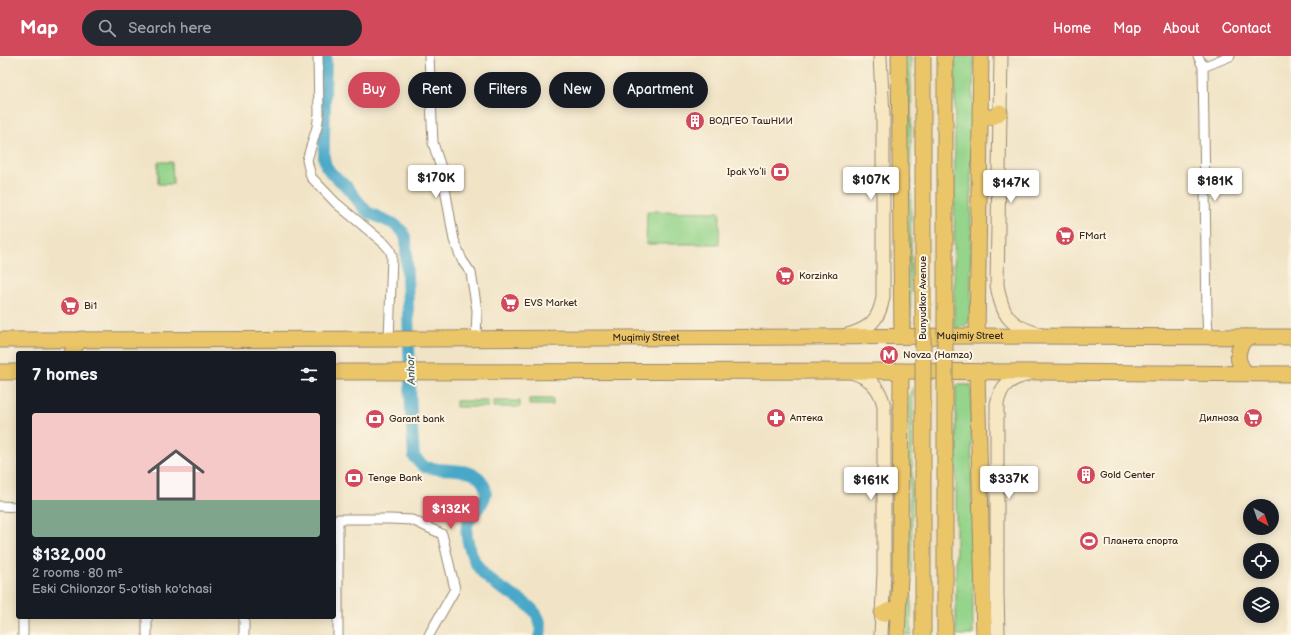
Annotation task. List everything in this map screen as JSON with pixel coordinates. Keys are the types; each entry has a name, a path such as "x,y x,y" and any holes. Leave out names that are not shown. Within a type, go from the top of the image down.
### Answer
{"main road":[{"path":"899,56 902,336"},
{"name":"Bunyudkor Avenue","path":"923,56 923,635"},
{"path":"945,56 945,635"},
{"path":"977,336 981,56"},
{"path":"980,112 984,116 990,118 996,116 1000,112"},
{"name":"Muqimiy Street","path":"0,340 429,340 902,336 1291,338"},
{"path":"1246,374 1240,366 1237,356 1240,346 1247,337"},
{"path":"73,351 75,346 82,339"},
{"path":"336,372 901,371 1291,374"},
{"path":"897,635 900,577 901,371"},
{"path":"0,372 16,372"},
{"path":"977,372 984,635"},
{"path":"882,614 890,610 898,615"}],"street":[{"path":"318,56 319,114 317,127 307,160 311,177 336,203 386,244 390,250 392,256 393,340"},
{"path":"429,56 433,143 442,171 454,240 462,260 471,273 477,310 476,339"},
{"path":"837,337 856,332 872,324 880,310 883,297 883,116 880,56"},
{"path":"1001,56 997,284 1000,301 1004,314 1016,325 1027,331 1052,336"},
{"path":"1198,56 1203,67 1206,314 1208,337"},
{"path":"1203,67 1230,56"},
{"path":"847,372 860,375 870,380 880,392 884,406 884,565 881,635"},
{"path":"998,635 997,404 1001,390 1007,384 1018,377 1039,372"},
{"path":"0,506 16,507"},
{"path":"338,635 338,519 412,520 442,534 455,589 429,635"},
{"path":"23,619 23,635"},
{"path":"147,619 148,635"},
{"path":"244,619 244,635"}],"green space":[{"path":"906,56 911,56 911,328 908,325"},
{"path":"955,56 974,56 971,171 971,312 970,319 967,324 958,328 954,328"},
{"path":"158,162 172,162 173,184 158,184"},
{"path":"647,211 720,212 719,244 646,244"},
{"path":"956,385 971,385 973,635 956,635"},
{"path":"913,387 911,635 905,635 909,568 909,395"},
{"path":"529,399 553,399 553,405 529,405"},
{"path":"456,401 488,401 488,407 456,407"},
{"path":"493,401 520,401 520,407 493,407"}],"waterway":[{"name":"Anhor","path":"326,56 324,136 324,158 326,166 331,173 346,186 367,212 394,224 403,232 406,239 411,414 414,457 425,467 467,472 477,476 481,480 485,487 486,493 484,499 469,520 467,526 467,539 471,554 477,565 488,578 528,605 534,611 541,626 540,635"}],"place":[{"name":"ВОДГЕО ТашНИИ","path":"695,121"},
{"name":"Ipak Yoʻli","path":"780,172"},
{"name":"FMart","path":"1065,236"},
{"name":"Korzinka","path":"785,276"},
{"name":"EVS Market","path":"510,303"},
{"name":"Bi1","path":"70,306"},
{"name":"Novza (Hamza)","path":"889,355"},
{"name":"Аптека","path":"776,418"},
{"name":"Дилноза","path":"1253,418"},
{"name":"Garant bank","path":"375,419"},
{"name":"Gold Center","path":"1086,475"},
{"name":"Tenge Bank","path":"354,478"},
{"name":"Планета спорта","path":"1089,541"}]}
